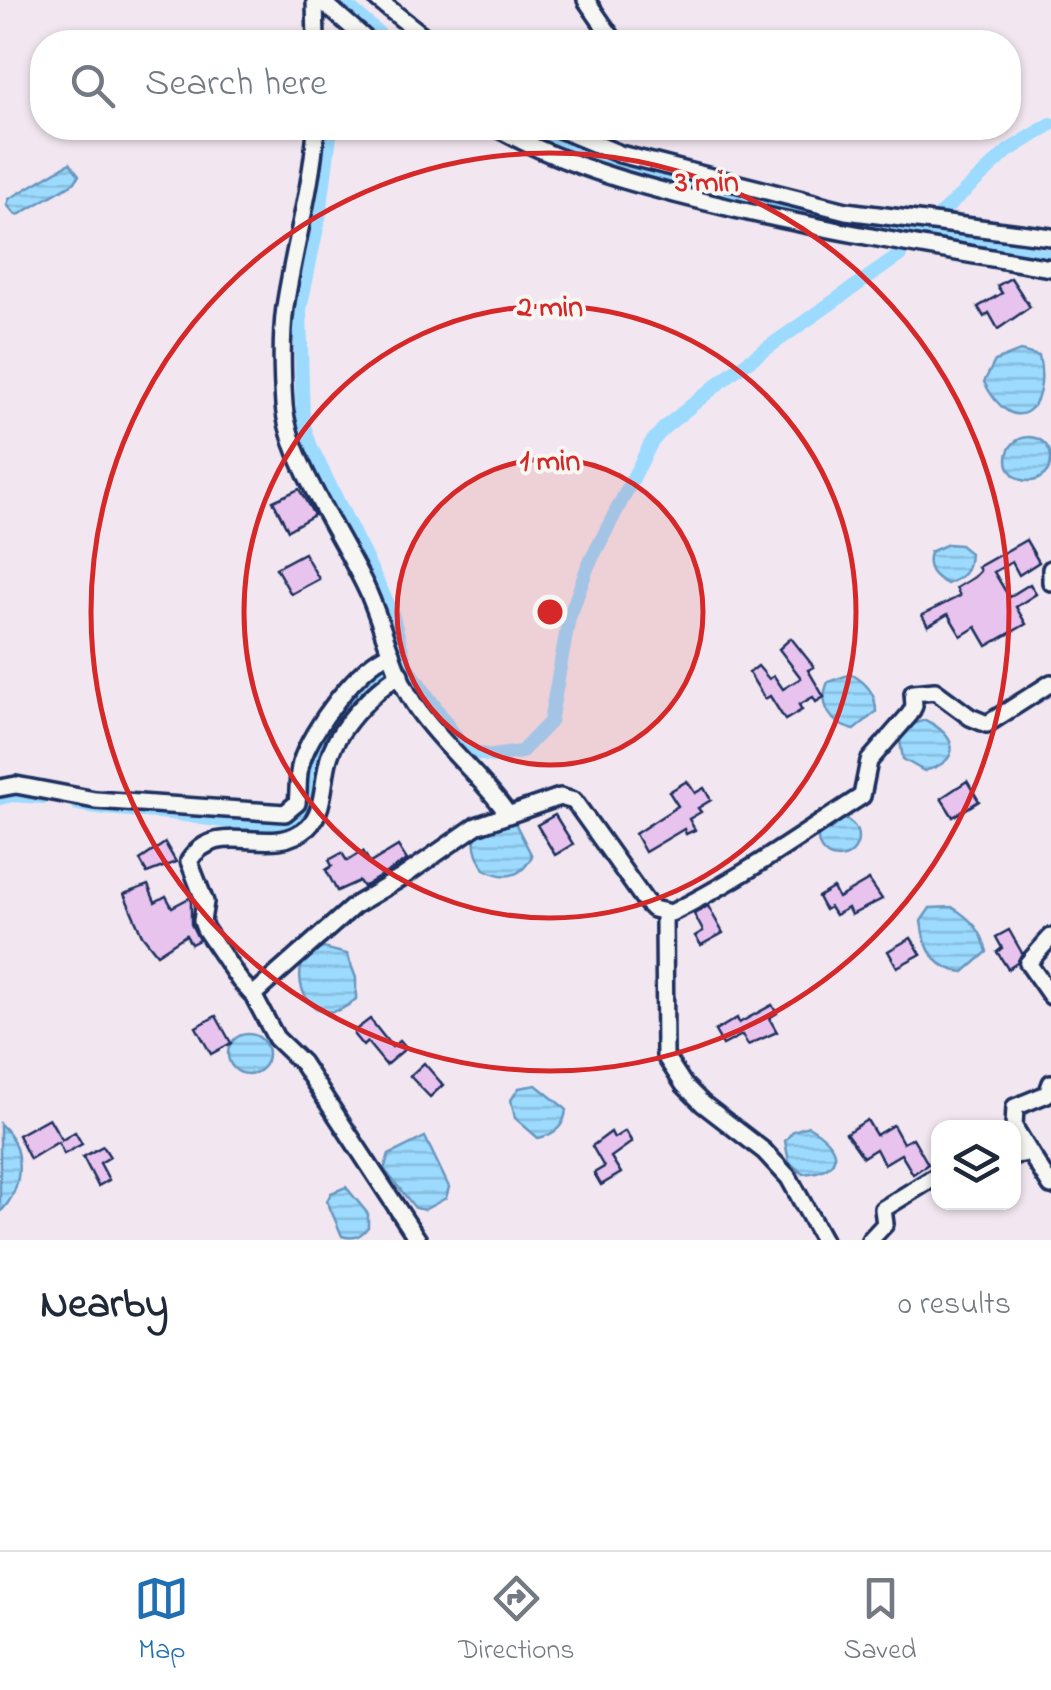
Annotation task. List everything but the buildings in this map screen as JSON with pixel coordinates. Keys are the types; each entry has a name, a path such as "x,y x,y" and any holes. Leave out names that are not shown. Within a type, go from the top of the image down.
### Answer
{"street":[{"path":"317,30 318,0"},
{"path":"318,0 354,30"},
{"path":"378,0 416,30"},
{"path":"586,0 607,30"},
{"path":"315,140 284,312 284,409 294,442 360,574 420,713 493,792 507,813"},
{"path":"518,140 568,162 671,194 789,221 1051,268"},
{"path":"588,140 620,154 846,211 1051,237"},
{"path":"1051,568 1051,582"},
{"path":"0,788 37,787 95,800 286,813 297,803 300,765 306,750 342,692 363,670 391,653"},
{"path":"400,674 372,698 334,744 320,807 308,827 279,842 213,840 198,847 189,861 205,902 205,929 253,995 276,1038 302,1063 418,1240"},
{"path":"664,914 768,861 791,841 862,796 868,760 910,714 914,706 912,693 935,691 986,724 1051,683"},
{"path":"253,995 355,905 476,826 560,797 574,801 645,901 664,914"},
{"path":"664,914 665,1056 702,1104 764,1152 790,1178 823,1240"},
{"path":"1051,937 1028,963 1051,996"},
{"path":"1048,1176 1022,1154 1014,1127 1015,1107 1047,1094 1051,1083"},
{"path":"870,1240 885,1224 883,1209 931,1179"}],"water":[{"path":"70,163 79,175 75,182 20,214 16,215 7,205 9,199"},
{"path":"1020,351 1039,356 1041,375 1035,404 1018,414 1007,411 995,400 984,382 995,361"},
{"path":"1029,437 1044,444 1051,459 1044,474 1029,481 1014,474 1007,459 1014,444"},
{"path":"948,544 960,545 970,553 965,573 947,584 932,572 929,558 930,552"},
{"path":"851,674 870,690 876,712 854,730 833,719 825,698 828,682"},
{"path":"925,720 944,733 952,747 946,761 924,771 903,759 899,735"},
{"path":"838,818 852,824 858,838 852,852 838,858 824,852 818,838 824,824"},
{"path":"514,821 532,856 528,863 512,875 484,869 475,847 478,833"},
{"path":"952,907 975,926 987,952 964,972 938,962 928,948 921,921 930,908"},
{"path":"323,948 347,954 356,978 356,999 327,1012 308,1000 300,977 308,955"},
{"path":"248,1034 262,1040 268,1054 262,1068 248,1074 234,1068 228,1054 234,1040"},
{"path":"536,1085 566,1109 558,1129 538,1138 515,1118 511,1100 519,1088"},
{"path":"0,1124 14,1144 19,1168 14,1192 0,1212"},
{"path":"808,1126 827,1141 834,1155 827,1167 803,1174 789,1162 785,1141 793,1131"},
{"path":"425,1137 449,1187 446,1198 424,1210 415,1208 384,1169 389,1155"},
{"path":"346,1187 368,1214 368,1227 354,1237 342,1236 327,1201 331,1193"}],"waterway":[{"path":"340,0 375,30"},
{"path":"935,219 1008,151 1051,124"},
{"path":"329,140 320,213 300,309 303,423 391,610 406,665 460,743 473,752 492,756 521,752 550,722 569,618 588,566 651,443 733,372 900,255"},
{"path":"558,140 656,177 786,211 1051,256"},
{"path":"78,804 259,825 291,822 303,812 316,757 332,727 363,688 388,667"},
{"path":"0,798 43,797"}]}
